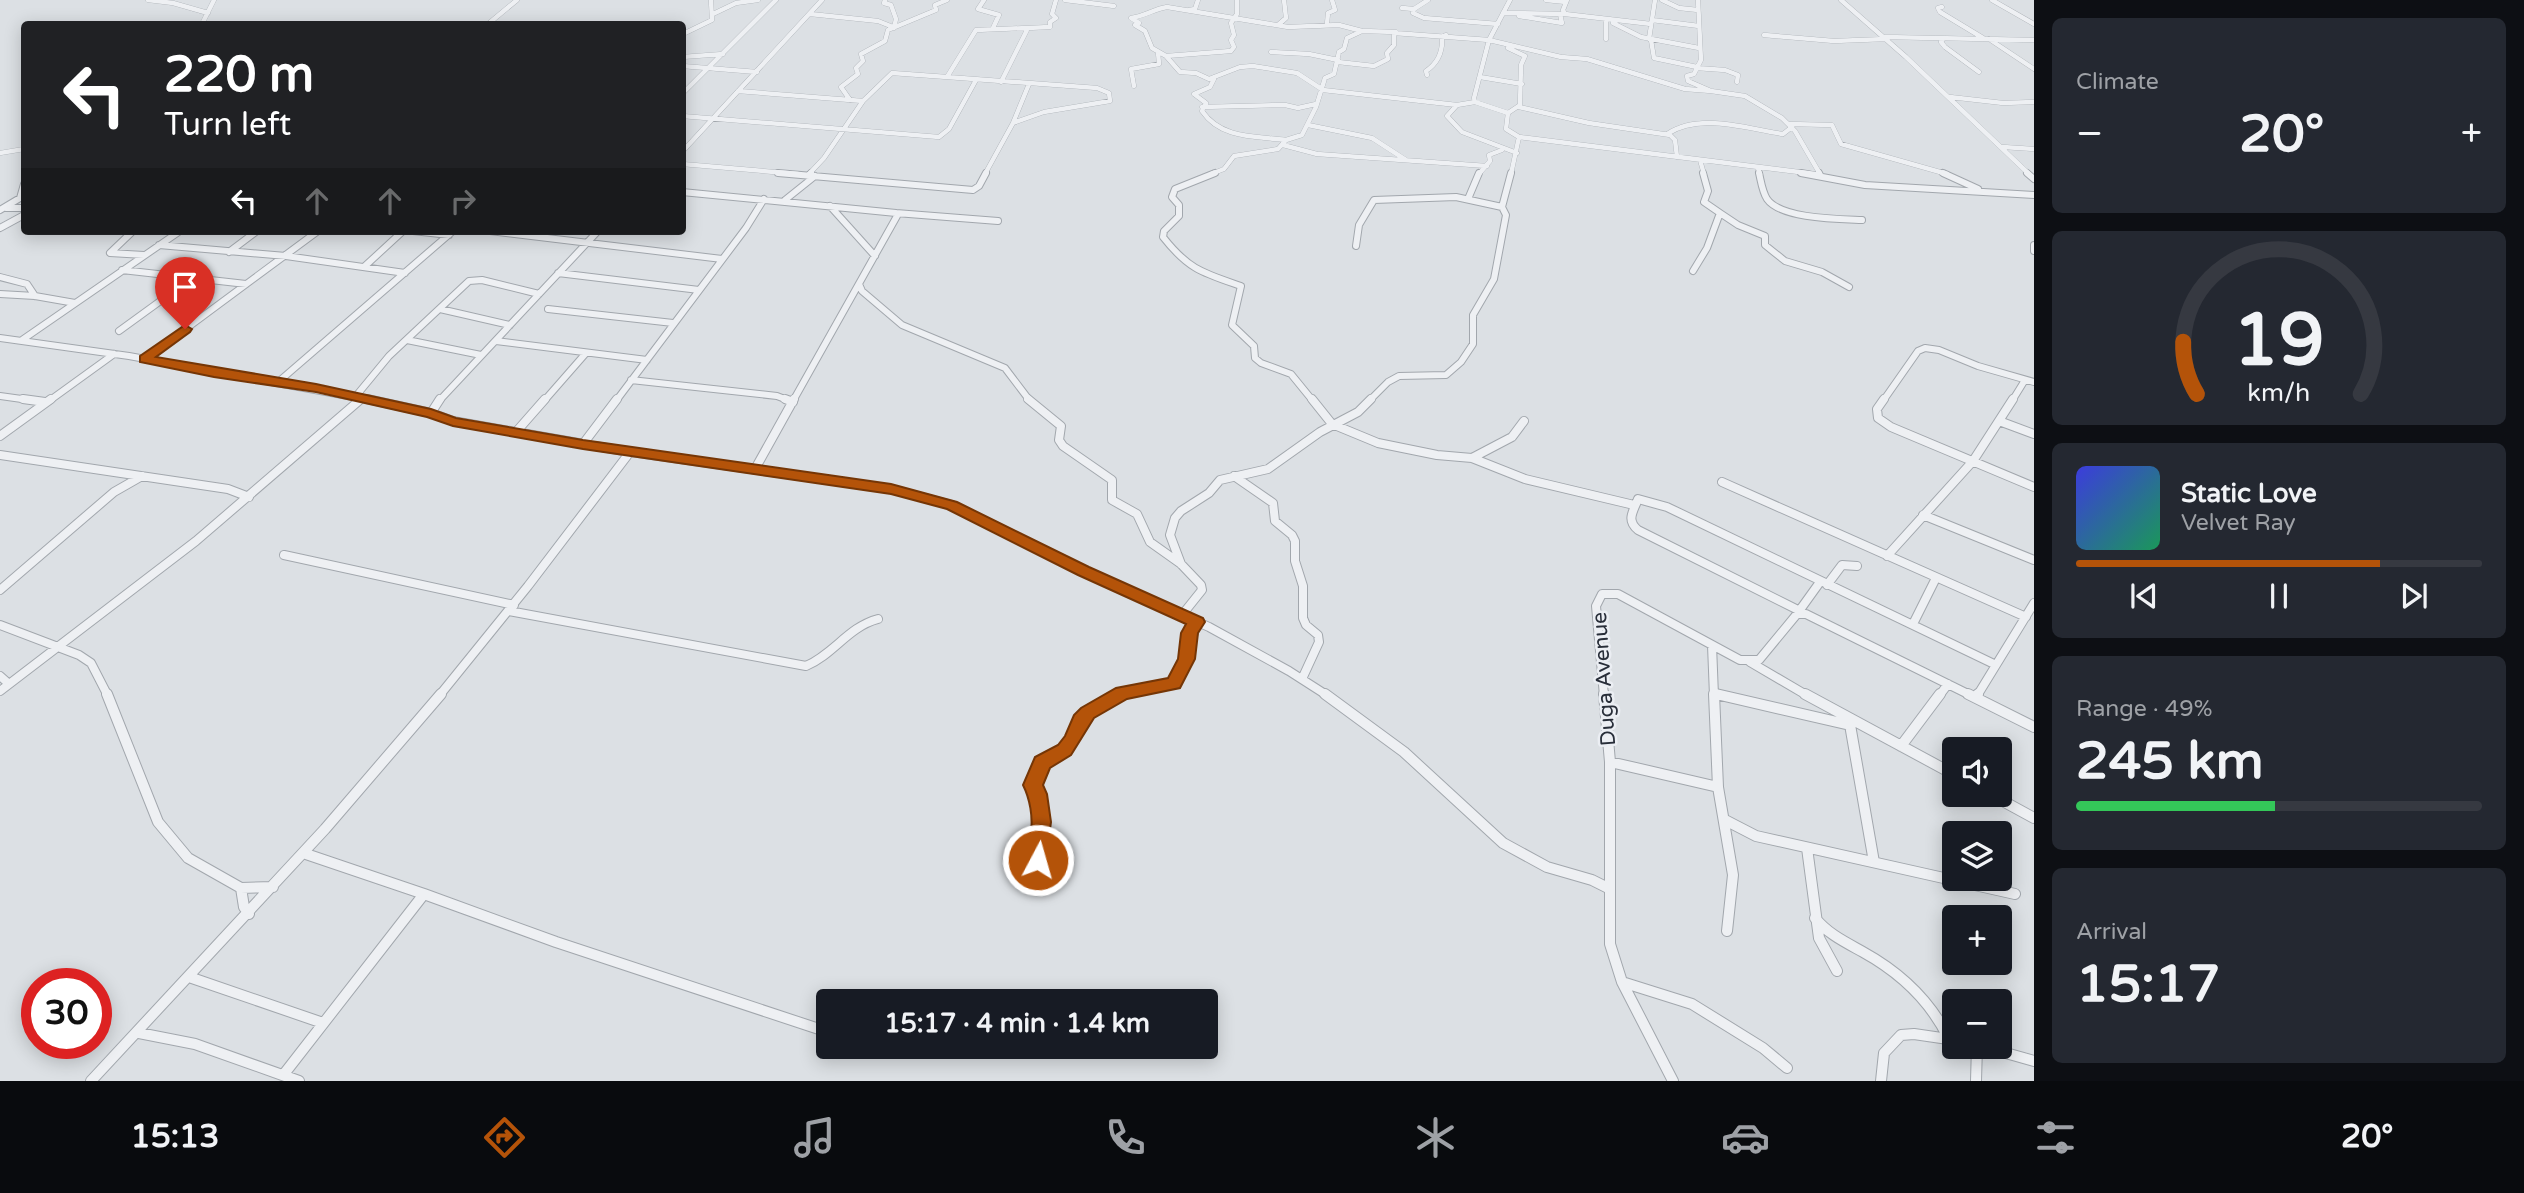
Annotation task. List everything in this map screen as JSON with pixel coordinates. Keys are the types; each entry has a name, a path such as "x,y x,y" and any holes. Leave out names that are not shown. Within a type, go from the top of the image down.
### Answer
{"street":[{"path":"148,0 173,3 208,13"},
{"path":"204,21 214,0"},
{"path":"492,21 517,0"},
{"path":"686,33 710,23 713,13 711,0"},
{"path":"713,13 736,3 758,0"},
{"path":"686,90 776,0"},
{"path":"686,148 822,0"},
{"path":"885,0 884,3 892,7 896,19 893,28"},
{"path":"850,100 842,86 858,74 856,68 863,61 861,54 885,41 885,33 934,11 936,5 947,0"},
{"path":"984,0 978,9 999,15 993,28"},
{"path":"947,77 976,30 1050,27 1050,22 1056,19 1052,14 1056,0"},
{"path":"1065,0 1114,6"},
{"path":"1189,10 1195,9 1198,0"},
{"path":"1166,56 1231,51 1234,47 1231,40 1234,35 1231,27 1237,14 1237,0"},
{"path":"1278,25 1286,18 1284,0"},
{"path":"1327,24 1328,13 1335,10 1332,0"},
{"path":"1402,8 1414,9 1428,0"},
{"path":"1475,102 1489,40 1510,0"},
{"path":"1513,14 1532,20 1562,23 1566,1 1546,0"},
{"path":"1655,0 1650,40 1654,58 1733,72 1738,75 1737,82"},
{"path":"1661,0 1672,6 1699,10"},
{"path":"1698,0 1701,60 1694,74 1687,76 1688,81 1711,91"},
{"path":"1992,0 2034,24"},
{"path":"1842,4 1853,1"},
{"path":"1842,4 1885,38 2034,179"},
{"path":"816,7 825,13"},
{"path":"1942,7 1938,8 1940,12 2034,69"},
{"path":"1310,74 1244,66 1214,79 1180,72 1166,56 1152,48 1145,31 1137,27 1138,22 1131,18 1146,16 1161,8 1189,10 1295,27 1327,24 1362,31 1489,40 1561,57 1587,59 1685,89 1711,91 1754,100 1791,126 1820,175"},
{"path":"1414,9 1413,13 1424,18 1498,24"},
{"path":"810,13 878,21 893,28"},
{"path":"1503,13 1562,14 1606,20 1699,26"},
{"path":"1606,20 1606,39"},
{"path":"1606,20 1650,40 1699,48"},
{"path":"1001,82 1027,30"},
{"path":"1362,31 1346,38 1344,49 1339,52 1334,74 1323,82 1323,90 1302,135 1271,151 1234,156 1224,169 1175,190 1172,197 1179,205 1179,216 1164,231 1163,237 1181,260 1208,275 1241,286 1232,325 1255,346 1255,358 1261,363 1291,374 1332,424 1378,443 1437,455 1472,458 1525,479 1634,505"},
{"path":"1271,52 1309,54 1368,66 1388,59 1387,53 1394,46 1393,35 1396,32"},
{"path":"1427,75 1426,71 1435,65 1443,48 1441,37 1446,35"},
{"path":"1764,35 1835,41 1885,38 2034,40"},
{"path":"1943,39 1941,42 1945,47 1979,72"},
{"path":"1503,44 1525,56 1521,65 1519,107"},
{"path":"1134,86 1131,69 1159,64 1158,52"},
{"path":"686,57 723,54"},
{"path":"686,66 757,72"},
{"path":"779,201 791,198 812,176 863,101 892,73 1097,88 1104,89 1111,98 1107,103 1044,112 1013,123"},
{"path":"1297,73 1323,90 1457,105 1475,102 1508,113 1519,107 1589,123 1667,134 1675,140 1677,157"},
{"path":"1319,76 1328,77"},
{"path":"1480,77 1522,84"},
{"path":"1214,79 1210,87 1194,94 1206,103 1202,107 1203,116 1220,130 1285,143 1317,154 1487,166"},
{"path":"686,116 942,136 976,80"},
{"path":"686,164 973,190 979,186 1013,123 1030,84"},
{"path":"738,92 863,101"},
{"path":"1948,97 2000,103 2034,102"},
{"path":"1202,107 1285,105 1298,108 1317,104"},
{"path":"1457,105 1447,116 1462,132 1517,153"},
{"path":"1508,113 1506,128 1519,136 1820,175 1865,185 2034,195"},
{"path":"1667,134 1680,125 1720,124 1783,134 1791,126 1832,125 1841,144 1938,170 1963,184 1991,193"},
{"path":"1308,125 1372,137 1394,148 1406,160"},
{"path":"1181,564 1170,536 1175,518 1209,493 1220,480 1268,469 1332,424 1358,412 1388,382 1399,376 1446,375 1461,362 1473,344 1473,314 1494,279 1494,263 1502,243 1506,215 1502,207 1510,183 1510,170 1517,153 1519,136"},
{"path":"2003,147 2034,149"},
{"path":"1468,199 1492,152 1505,149"},
{"path":"0,153 21,150"},
{"path":"1700,160 1707,191 1704,202 1738,225 1761,233 1765,236 1765,245 1785,261 1822,272 1849,287"},
{"path":"1758,167 1765,195 1774,206 1830,218 1862,220"},
{"path":"686,192 896,214 998,221"},
{"path":"1,209 20,198 21,194"},
{"path":"1356,246 1359,225 1374,200 1443,197 1468,199 1502,207"},
{"path":"583,444 764,199"},
{"path":"830,206 854,232 859,242 875,256"},
{"path":"1,209 21,208"},
{"path":"1693,271 1707,248 1720,213"},
{"path":"755,468 896,214"},
{"path":"0,228 21,217"},
{"path":"130,235 110,253 144,255"},
{"path":"22,340 174,235"},
{"path":"229,252 252,235"},
{"path":"145,359 313,235"},
{"path":"365,266 399,235"},
{"path":"278,383 449,235"},
{"path":"525,235 722,259"},
{"path":"431,414 433,407 594,235"},
{"path":"159,245 286,256 405,273"},
{"path":"2034,245 2034,251"},
{"path":"122,270 246,284"},
{"path":"558,273 699,290"},
{"path":"0,277 27,284 35,296"},
{"path":"119,331 192,278"},
{"path":"0,691 60,648 249,497 359,397 367,380 465,284 475,280 539,294"},
{"path":"859,284 862,291 902,325 1005,368 1028,399 1061,426 1059,440 1063,446 1112,480 1112,500 1137,514 1150,542 1181,564 1201,585 1202,590 1182,615"},
{"path":"0,294 35,296 75,303"},
{"path":"440,309 510,325"},
{"path":"548,309 673,323"},
{"path":"0,338 145,359 359,397 453,421 624,451 891,489 952,505 1083,571 1197,622 1302,679 1404,752 1503,843 1547,867 1592,880 1610,889"},
{"path":"407,340 481,355"},
{"path":"496,341 647,360"},
{"path":"2034,382 1978,366 1939,350 1925,348 1918,351 1877,410 1878,418 1891,427 2034,487"},
{"path":"516,432 586,353"},
{"path":"0,436 114,354"},
{"path":"631,380 777,396 793,402"},
{"path":"1887,556 1973,461 2025,380"},
{"path":"0,396 45,402"},
{"path":"1472,458 1512,436 1524,421"},
{"path":"1998,421 2034,435"},
{"path":"91,1081 249,914 408,735 625,461 627,456 624,451"},
{"path":"0,455 228,489 249,497"},
{"path":"0,590 114,492 143,475"},
{"path":"1234,477 1273,503 1275,521 1292,535 1295,561 1303,586 1303,618 1306,625 1318,635 1319,642 1302,679"},
{"path":"1721,482 2026,617"},
{"path":"1994,664 1652,501 1638,499 1634,505 1631,524 1638,530 1798,612 1818,618 2034,727"},
{"path":"1923,515 2034,560"},
{"path":"284,555 511,608 704,649 806,666 821,662 863,621 878,619"},
{"path":"1750,662 1759,660 1823,583 1842,565 1857,566"},
{"path":"1913,624 1937,578"},
{"name":"Duga Avenue","path":"1673,1081 1622,982 1610,944 1610,762 1596,607 1602,594 1618,594 1740,660 1750,662 1849,722"},
{"path":"1976,698 1994,664 2034,603"},
{"path":"1038,860 1035,850 1041,835 1041,822 1033,785 1042,763 1065,750 1073,740 1081,720 1088,713 1123,693 1174,683 1186,659 1189,633 1197,622"},
{"path":"0,625 91,663 158,822 188,858 241,888 273,887"},
{"path":"1712,645 1718,787 1733,875 1727,931"},
{"path":"0,676 9,684"},
{"path":"1901,746 1948,684"},
{"path":"1714,694 1849,722 1942,768"},
{"path":"1849,722 1874,862"},
{"path":"1610,762 1718,787"},
{"path":"2012,806 2034,818"},
{"path":"1725,820 1756,836 2015,894"},
{"path":"1807,848 1819,938 1837,971"},
{"path":"303,853 556,942 816,1028"},
{"path":"241,888 244,907 249,914"},
{"path":"284,1074 425,894"},
{"path":"1815,918 1830,934 1906,979 1942,1023"},
{"path":"188,977 323,1023"},
{"path":"1622,982 1692,1004 1763,1048 1787,1068"},
{"path":"139,1033 195,1044 299,1081"},
{"path":"1881,1081 1884,1054 1901,1035 1942,1038"},
{"path":"2012,1055 2034,1061"},
{"path":"1976,1081 1978,1059"}],"route":[{"path":"185,329 145,359 214,373 316,388 453,421 583,444 891,489 952,505 1005,529 1083,571 1197,622 1189,633 1186,659 1178,680 1164,687 1123,693 1088,713 1076,728 1073,740 1065,750 1042,763 1033,785 1041,822 1041,835 1035,850 1038,860"}]}
